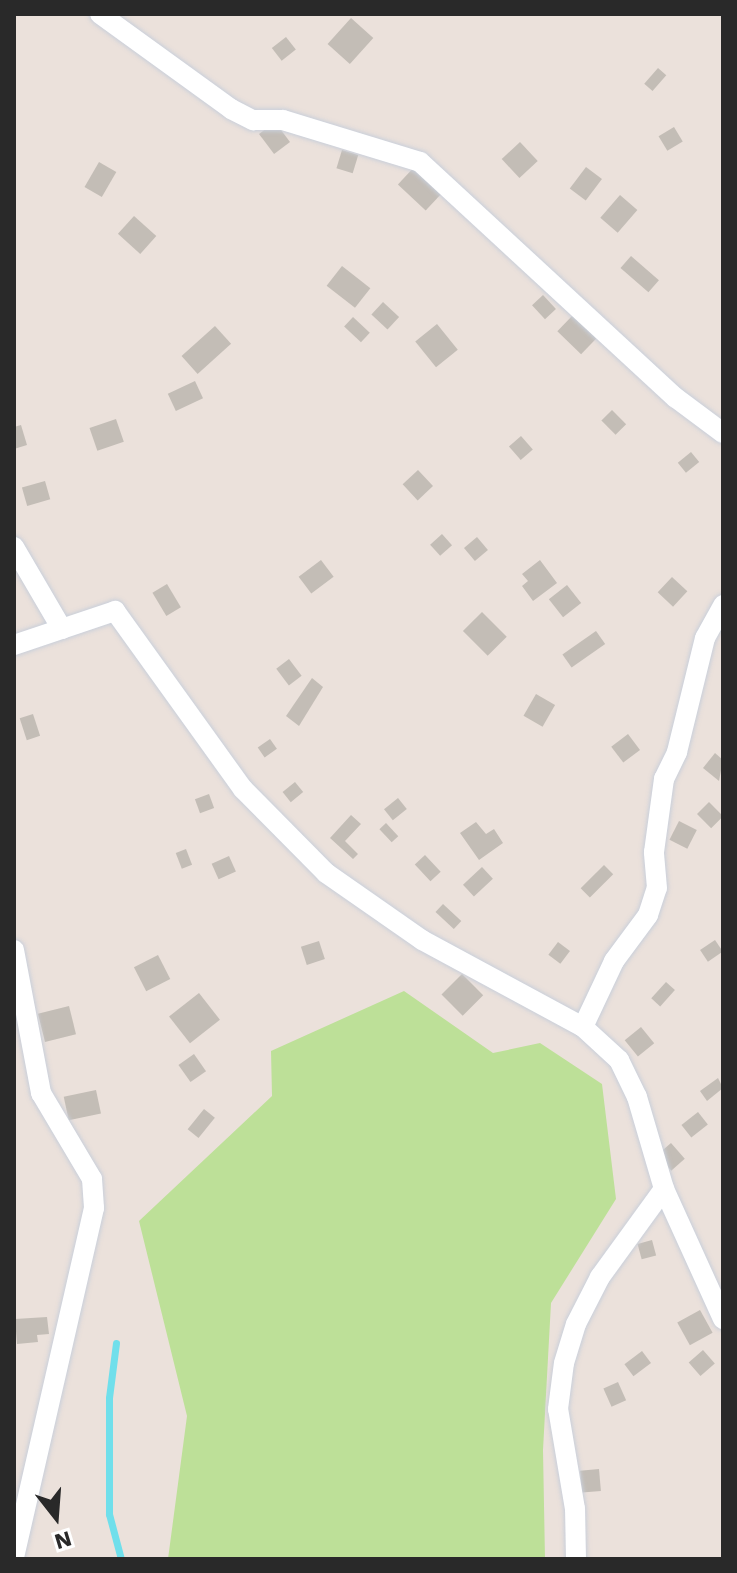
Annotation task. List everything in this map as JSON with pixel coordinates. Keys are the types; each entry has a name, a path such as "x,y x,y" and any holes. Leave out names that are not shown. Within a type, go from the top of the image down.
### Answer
{"street":[{"path":"100,14 231,109 253,120 283,120 431,169 605,335 723,433"},
{"path":"14,547 62,629"},
{"path":"583,1027 614,961 648,915 657,888 654,852 664,779 677,752 705,638 723,605"},
{"path":"14,645 115,611 243,789 326,873 422,940 583,1027 619,1060 637,1097 664,1189 723,1319"},
{"path":"14,950 41,1093 92,1179 94,1208 14,1558"},
{"path":"576,1559 575,1509 558,1409 564,1363 576,1324 600,1277 664,1189"}],"green space":[{"path":"404,991 493,1053 540,1043 602,1084 616,1199 551,1303 543,1450 545,1559 168,1559 187,1416 139,1221 272,1096 271,1051"}],"building":[{"path":"351,18 373,38 350,64 328,44"},
{"path":"286,37 296,50 282,61 272,48"},
{"path":"658,68 666,75 653,91 644,84"},
{"path":"275,122 290,142 274,154 259,134"},
{"path":"674,127 683,142 667,151 659,136"},
{"path":"520,142 538,161 519,178 502,159"},
{"path":"342,150 358,155 353,173 336,168"},
{"path":"99,162 116,172 102,197 84,187"},
{"path":"417,164 445,190 426,210 398,184"},
{"path":"586,167 602,179 586,201 570,189"},
{"path":"620,195 637,210 618,233 600,218"},
{"path":"134,216 156,236 140,254 118,234"},
{"path":"631,256 659,280 648,292 621,268"},
{"path":"342,266 370,288 355,308 327,286"},
{"path":"543,295 556,309 545,319 532,305"},
{"path":"383,302 399,317 387,329 371,314"},
{"path":"574,314 598,337 581,354 557,331"},
{"path":"353,317 370,333 361,342 344,327"},
{"path":"437,324 458,350 436,367 415,342"},
{"path":"215,326 231,344 198,374 182,356"},
{"path":"195,381 203,398 176,411 168,394"},
{"path":"612,410 626,424 616,435 601,421"},
{"path":"116,419 124,442 97,451 90,428"},
{"path":"21,425 27,445 14,449 14,427"},
{"path":"521,436 533,450 521,460 509,446"},
{"path":"691,452 699,462 686,473 678,463"},
{"path":"418,470 433,486 418,500 403,484"},
{"path":"45,481 50,499 27,506 22,488"},
{"path":"442,534 452,545 440,556 430,545"},
{"path":"477,537 488,550 475,561 464,548"},
{"path":"321,560 334,577 311,594 299,577"},
{"path":"540,560 557,583 533,601 522,586 528,581 522,574"},
{"path":"672,577 687,591 673,607 658,592"},
{"path":"167,584 181,607 166,616 152,593"},
{"path":"567,585 581,603 563,617 549,599"},
{"path":"482,612 507,637 488,656 463,631"},
{"path":"596,631 605,644 572,668 562,655"},
{"path":"289,659 302,676 289,685 276,669"},
{"path":"312,678 323,687 299,726 286,716"},
{"path":"536,694 555,705 543,727 524,716"},
{"path":"33,714 40,736 27,740 20,718"},
{"path":"628,734 640,750 623,763 611,747"},
{"path":"270,739 277,749 265,757 258,748"},
{"path":"715,753 723,760 719,781 703,768"},
{"path":"295,782 303,792 291,802 283,792"},
{"path":"209,794 214,808 200,813 195,799"},
{"path":"398,798 407,809 393,820 384,809"},
{"path":"709,802 723,816 711,828 697,814"},
{"path":"351,815 361,824 345,841 358,854 353,859 330,838"},
{"path":"679,821 697,830 687,849 669,840"},
{"path":"476,822 486,834 494,829 503,843 479,860 460,833"},
{"path":"386,823 398,836 392,842 379,829"},
{"path":"186,849 192,865 182,869 176,853"},
{"path":"425,855 441,872 430,881 415,865"},
{"path":"229,856 236,872 219,879 212,864"},
{"path":"604,865 613,874 590,898 581,888"},
{"path":"482,867 493,879 474,896 463,885"},
{"path":"443,904 461,921 454,929 435,912"},
{"path":"715,940 723,952 708,962 700,950"},
{"path":"319,941 325,959 307,965 301,947"},
{"path":"558,942 570,951 560,964 548,955"},
{"path":"158,955 170,979 146,991 134,967"},
{"path":"462,974 483,995 463,1016 441,995"},
{"path":"666,982 675,990 660,1006 651,998"},
{"path":"199,993 220,1020 190,1043 169,1016"},
{"path":"69,1006 76,1034 45,1042 38,1014"},
{"path":"641,1027 654,1043 638,1057 625,1040"},
{"path":"194,1054 206,1071 190,1082 178,1065"},
{"path":"718,1078 723,1088 707,1101 700,1091"},
{"path":"96,1090 101,1113 69,1120 64,1097"},
{"path":"204,1109 215,1118 199,1138 188,1129"},
{"path":"698,1112 708,1125 691,1138 681,1125"},
{"path":"671,1143 685,1159 671,1171 657,1155"},
{"path":"652,1240 656,1255 642,1259 638,1244"},
{"path":"700,1310 713,1333 690,1345 677,1323"},
{"path":"47,1317 49,1334 37,1335 38,1342 17,1344 15,1319"},
{"path":"703,1350 715,1364 700,1376 689,1362"},
{"path":"642,1351 651,1363 633,1376 624,1364"},
{"path":"618,1382 626,1400 612,1407 603,1389"},
{"path":"599,1469 601,1491 582,1493 580,1471"}],"waterway":[{"path":"116,1343 109,1398 109,1514 121,1559"}]}
